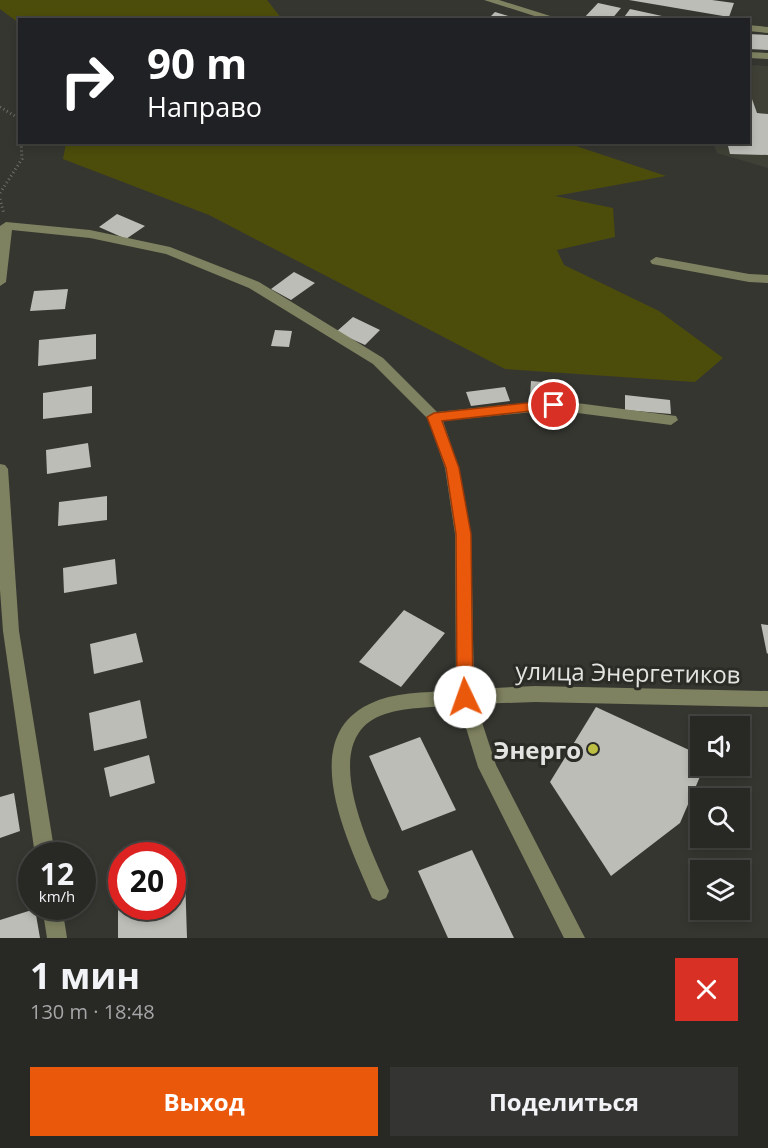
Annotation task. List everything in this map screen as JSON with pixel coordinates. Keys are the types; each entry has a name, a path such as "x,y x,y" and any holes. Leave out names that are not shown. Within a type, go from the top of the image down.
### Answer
{"street":[{"path":"489,0 553,18"},
{"path":"750,28 768,30"},
{"path":"750,55 768,56"},
{"path":"0,282 6,226 90,234 170,251 254,285 378,361 434,417 452,468 464,534 465,697 488,767 575,938"},
{"path":"656,261 749,278 768,279"},
{"path":"434,417 554,405 671,420"},
{"path":"0,470 11,631 43,842"},
{"name":"улица Энергетиков","path":"379,891 344,803 340,767 344,737 358,717 380,707 465,697 535,694 768,699"},
{"path":"54,920 57,938"}],"path":[{"path":"0,107 18,118"},
{"path":"0,193 22,159 21,144"}],"shaded area":[{"path":"0,0 267,0 281,18 18,18 18,22 0,9"},
{"path":"750,65 768,66 768,168 717,153 713,144 750,144"},
{"path":"66,144 570,144 666,176 555,196 613,208 615,237 557,250 564,265 659,311 723,358 695,382 505,369 209,215 63,159"}],"building":[{"path":"629,0 712,0 734,3 729,17"},
{"path":"598,3 621,8 613,18 584,18"},
{"path":"630,9 662,16 660,18 623,18"},
{"path":"495,12 516,18 489,18"},
{"path":"750,34 768,35 768,50 750,49"},
{"path":"750,94 757,113 768,114 768,155 730,154 728,144 750,144"},
{"path":"117,214 145,226 126,239 99,227"},
{"path":"294,272 315,283 291,300 271,289"},
{"path":"68,289 65,309 30,311 34,291"},
{"path":"353,317 380,330 365,345 336,332"},
{"path":"275,330 292,331 289,347 271,346"},
{"path":"96,334 96,359 38,366 39,340"},
{"path":"531,381 565,384 565,400 530,397"},
{"path":"92,386 92,413 43,419 43,393"},
{"path":"505,387 510,401 471,406 466,392"},
{"path":"625,395 670,400 671,414 625,410"},
{"path":"88,443 91,467 47,474 46,450"},
{"path":"107,496 107,520 58,526 59,502"},
{"path":"115,559 117,584 64,593 63,568"},
{"path":"404,610 445,633 401,687 359,662"},
{"path":"761,624 768,625 767,654"},
{"path":"136,633 143,662 94,674 90,644"},
{"path":"140,700 147,738 94,751 89,713"},
{"path":"596,707 690,750 690,776 700,776 695,788 690,788 690,800 680,823 611,876 550,782"},
{"path":"420,737 456,810 402,831 369,756"},
{"path":"149,755 155,783 110,797 104,768"},
{"path":"14,793 20,831 0,838 0,797"},
{"path":"472,850 514,938 448,938 418,871"},
{"path":"186,906 187,938 118,938 118,920 186,920"},
{"path":"18,914 18,920 37,920 40,938 0,938 0,920"}],"place":[{"name":"Энерго","path":"593,749"}],"route":[{"path":"465,697 464,534 452,468 434,417 554,405"}]}
